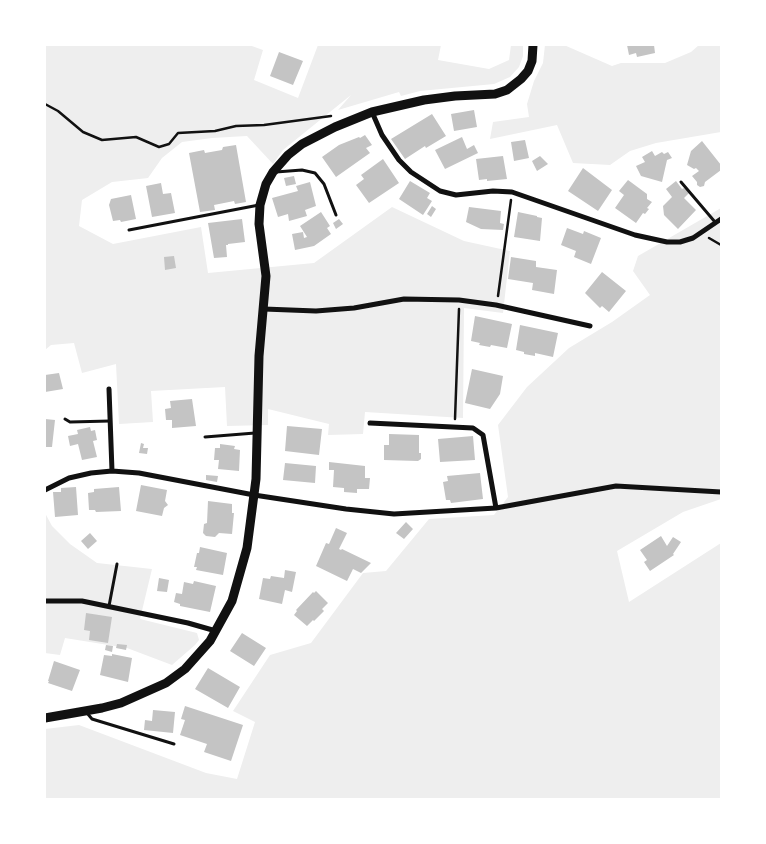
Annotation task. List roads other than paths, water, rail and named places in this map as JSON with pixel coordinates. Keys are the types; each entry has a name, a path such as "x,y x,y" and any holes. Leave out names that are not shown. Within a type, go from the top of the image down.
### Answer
{"street":[{"path":"45,718 121,703 166,683 193,662 217,631 228,612 237,588 247,548 254,495 258,432 259,356 266,276 259,224 260,204 266,184 273,172 288,155 302,144 335,127 372,112 424,100 495,94 507,90 522,79 528,71 532,61 533,45"},
{"path":"372,112 382,135 399,160 411,172 440,192 456,195 493,191 512,192 656,241 680,242 700,234 718,221"},
{"path":"264,309 316,310 354,308 404,300 459,300 496,305 590,326"},
{"path":"109,389 112,471"},
{"path":"370,423 473,428 483,435 496,508"},
{"path":"45,490 69,478 112,471 139,473 254,495 346,509 394,514 496,508 616,486 721,492"},
{"path":"45,601 82,601 211,628 217,631"}],"lane":[{"path":"273,172 302,170 315,173 324,184 336,215"},
{"path":"681,182 718,221"},
{"path":"129,230 260,204"},
{"path":"65,419 70,422 111,421"},
{"path":"205,437 258,432"},
{"path":"109,606 117,564"},
{"path":"85,711 92,719 174,744"}]}
